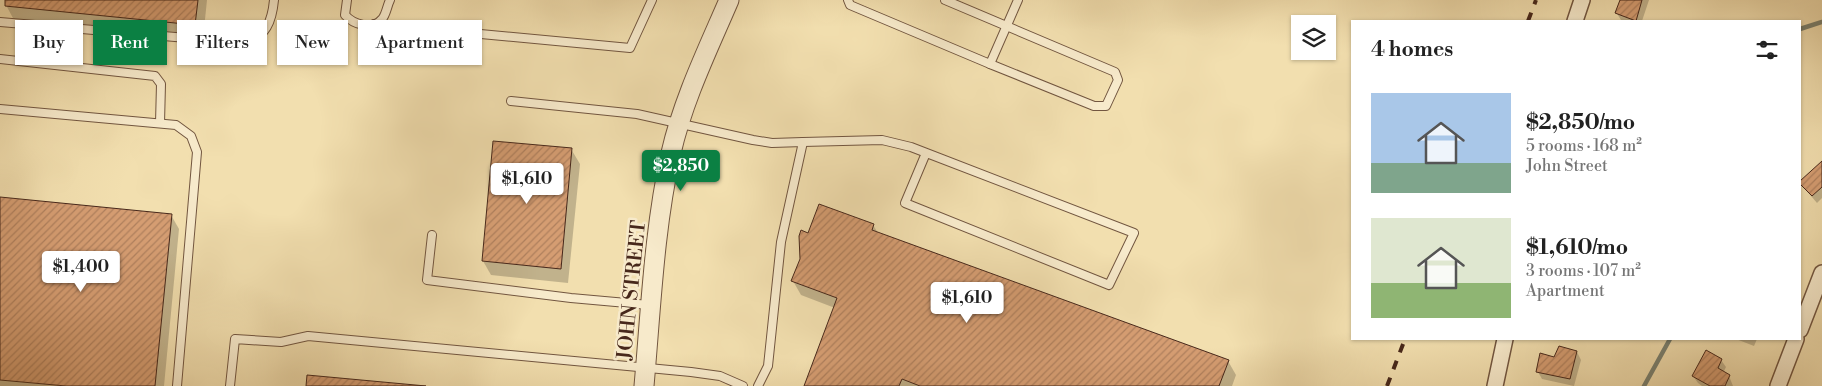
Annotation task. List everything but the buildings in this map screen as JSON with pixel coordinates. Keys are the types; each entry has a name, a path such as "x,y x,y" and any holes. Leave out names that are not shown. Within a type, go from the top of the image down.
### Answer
{"street":[{"name":"JOHN STREET","path":"645,378 664,192 672,151 681,122 729,0"},
{"path":"1575,20 1582,0"},
{"path":"1801,327 1822,273"},
{"path":"1495,386 1505,340"},
{"path":"1778,386 1796,340"}],"lane":[{"path":"0,22 245,43 256,40 263,34 272,13 274,0"},
{"path":"347,0 345,15 350,21 358,24"},
{"path":"382,20 390,0"},
{"path":"482,34 630,48 652,0"},
{"path":"848,0 850,6 990,64 1094,106 1106,106 1118,80 1115,72 945,0"},
{"path":"990,64 1018,0"},
{"path":"0,60 155,76 161,84 160,123"},
{"path":"511,101 637,114 772,143 882,140 926,153 1134,233 1110,285 905,203 926,153"},
{"path":"0,109 176,125 191,136 197,152 177,386"},
{"path":"758,386 768,366 781,242 803,142"},
{"path":"432,235 427,280 571,298 651,305"},
{"path":"230,386 235,340 281,342 308,336 645,378 720,376 743,386"}],"waterway":[{"path":"1801,29 1822,22"},
{"path":"1644,386 1669,340"}],"railway":[{"path":"1528,20 1536,0"},
{"path":"1387,386 1405,340"}]}
